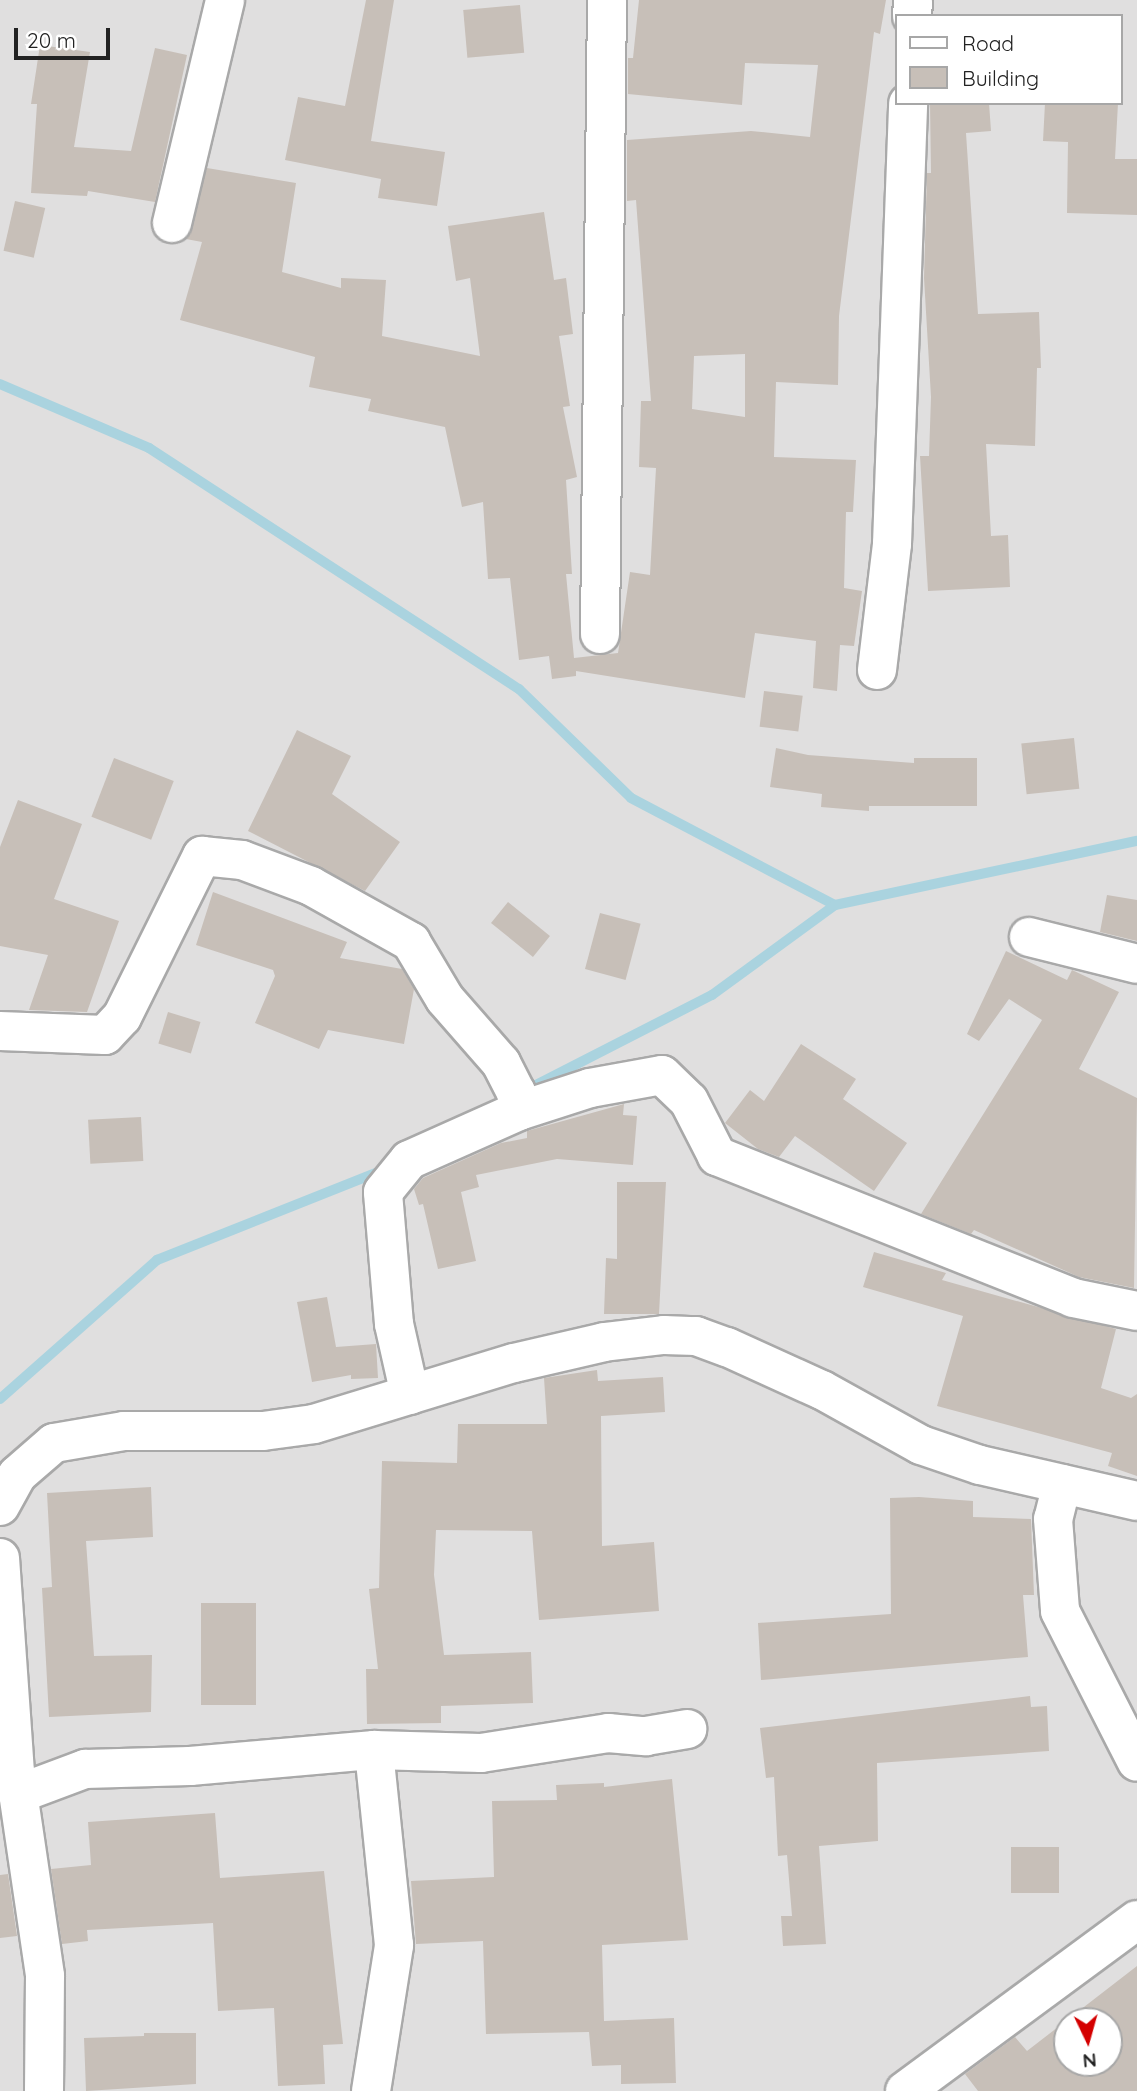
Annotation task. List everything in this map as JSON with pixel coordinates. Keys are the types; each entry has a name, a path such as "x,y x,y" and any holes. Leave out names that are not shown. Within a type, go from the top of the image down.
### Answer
{"street":[{"path":"172,223 225,0"},
{"path":"600,634 607,0"},
{"path":"877,670 892,544 908,105"},
{"path":"0,1031 105,1035 122,1017 202,856 242,860 311,886 411,942 445,999 501,1063 516,1092 519,1111"},
{"path":"1029,937 1137,964"},
{"path":"410,1395 394,1324 383,1192 410,1160 519,1111 590,1088 662,1075 689,1101 717,1156 1073,1298 1137,1311"},
{"path":"0,1506 17,1475 54,1443 124,1431 288,1427 410,1395 514,1363 604,1342 664,1335 696,1336 822,1390 921,1445 980,1465 1137,1501"},
{"path":"1062,1484 1053,1519 1060,1611 1137,1762"},
{"path":"0,1559 18,1794 45,1976 44,2091"},
{"path":"18,1794 85,1769 190,1766 374,1750 481,1753 608,1732 646,1736 687,1729"},
{"path":"371,2091 394,1945 374,1750"},
{"path":"905,2091 1137,1920"}],"shaded area":[{"path":"0,0 1137,0 1137,2091 0,2091"}],"building":[{"path":"366,0 394,0 371,141 445,152 437,206 378,198 381,179 285,160 298,97 345,106"},
{"path":"639,0 886,0 880,34 874,32 839,316 838,385 776,382 774,457 856,460 853,512 846,512 844,588 862,591 854,646 840,645 837,691 813,688 816,641 755,633 745,698 576,671 576,676 552,679 549,656 519,660 510,578 488,579 483,502 462,507 445,427 368,411 371,399 309,387 315,357 180,320 202,242 186,239 207,168 296,183 282,272 341,288 341,278 386,280 382,336 480,356 470,278 456,281 448,226 544,212 554,280 566,278 573,334 559,336 570,406 563,407 577,477 566,480 572,574 566,574 574,658 618,653 630,572 650,575 656,468 639,467 641,401 651,401 636,200 627,201 627,140 751,131 810,137 818,65 745,63 742,105 628,94 628,58 633,58","holes":["745,354 745,417 692,409 694,356"]},
{"path":"520,5 524,53 467,58 463,10"},
{"path":"40,45 90,52 74,147 131,151 155,48 187,55 155,202 88,191 87,196 31,193 37,104 31,104"},
{"path":"930,105 989,105 991,131 966,133 978,314 1039,312 1041,368 1037,368 1035,446 986,444 991,536 1008,535 1010,587 928,591 920,456 929,456 931,397 924,278 927,173 931,173"},
{"path":"1045,105 1118,105 1115,159 1137,159 1137,215 1067,213 1068,142 1043,141"},
{"path":"15,201 45,208 34,258 4,251"},
{"path":"764,691 803,696 798,731 760,727"},
{"path":"297,730 351,756 332,794 400,842 365,891 248,831"},
{"path":"1074,738 1079,789 1027,794 1021,744"},
{"path":"776,748 808,755 914,763 914,758 977,758 977,806 869,806 869,811 821,807 822,794 770,787"},
{"path":"114,758 174,781 151,840 91,817"},
{"path":"18,800 82,824 54,899 119,921 87,1012 29,1010 48,955 0,946 0,847"},
{"path":"213,892 347,942 340,958 402,969 414,989 404,1044 328,1030 319,1049 255,1023 275,976 273,970 196,945"},
{"path":"1107,895 1137,900 1137,941 1100,932"},
{"path":"508,902 550,936 533,957 491,923"},
{"path":"600,913 641,924 626,980 585,969"},
{"path":"1006,951 1067,980 1072,970 1119,992 1079,1069 1137,1098 1134,1288 1079,1277 974,1230 971,1234 921,1214 1042,1020 1009,999 979,1041 967,1034"},
{"path":"168,1012 201,1022 191,1053 158,1044"},
{"path":"801,1044 856,1079 843,1099 907,1143 874,1191 795,1136 779,1157 758,1149 725,1123 750,1090 764,1101"},
{"path":"624,1104 623,1115 637,1116 633,1165 557,1159 476,1175 479,1187 461,1192 476,1261 438,1269 423,1204 419,1205 414,1189 423,1178 501,1143 527,1138 527,1131"},
{"path":"141,1117 143,1161 90,1164 88,1120"},
{"path":"617,1182 666,1182 659,1314 604,1314 606,1258 617,1259"},
{"path":"874,1252 946,1273 942,1280 1116,1329 1101,1388 1131,1398 1137,1394 1137,1476 1108,1466 1112,1453 937,1406 963,1316 863,1287"},
{"path":"327,1297 336,1347 376,1344 378,1378 351,1379 351,1375 312,1382 297,1302"},
{"path":"597,1370 598,1381 663,1377 665,1412 601,1416 602,1546 654,1542 659,1611 539,1620 532,1531 436,1530 434,1575 444,1655 531,1652 533,1703 441,1706 441,1723 367,1724 366,1669 378,1669 369,1589 379,1588 382,1461 457,1463 458,1424 547,1424 544,1378"},
{"path":"151,1487 153,1537 86,1541 94,1656 152,1655 151,1712 49,1717 42,1588 52,1587 47,1493"},
{"path":"890,1498 973,1501 973,1517 1031,1519 1034,1595 1023,1595 1028,1657 761,1680 758,1623 891,1614"},
{"path":"201,1603 256,1603 256,1705 201,1705"},
{"path":"1030,1696 1031,1707 1047,1706 1049,1751 877,1763 878,1841 819,1846 826,1944 783,1946 781,1916 792,1916 787,1855 778,1856 774,1777 766,1778 760,1728"},
{"path":"672,1779 688,1940 602,1945 604,2021 674,2018 676,2083 621,2084 621,2065 592,2066 589,2032 486,2034 483,1941 416,1944 411,1881 494,1877 492,1801 557,1800 556,1785 604,1783 604,1787"},
{"path":"215,1813 220,1878 324,1871 343,2044 323,2045 325,2084 278,2086 274,2008 218,2011 213,1923 87,1930 88,1941 62,1944 51,1869 91,1865 88,1822"},
{"path":"1011,1847 1059,1847 1059,1893 1011,1893"},
{"path":"8,1874 17,1936 0,1938 0,1875"},
{"path":"1137,1966 1137,2091 978,2091 965,2074 1015,2037 1027,2051 1053,2031 1053,2077 1123,2077 1123,2007 1084,2007"},
{"path":"144,2033 196,2033 196,2084 86,2091 84,2038 144,2036"}],"waterway":[{"path":"0,384 149,448 519,689 631,798 835,905"},
{"path":"534,1086 712,995 835,905 1137,841"},
{"path":"0,1399 157,1260 381,1171"}]}
